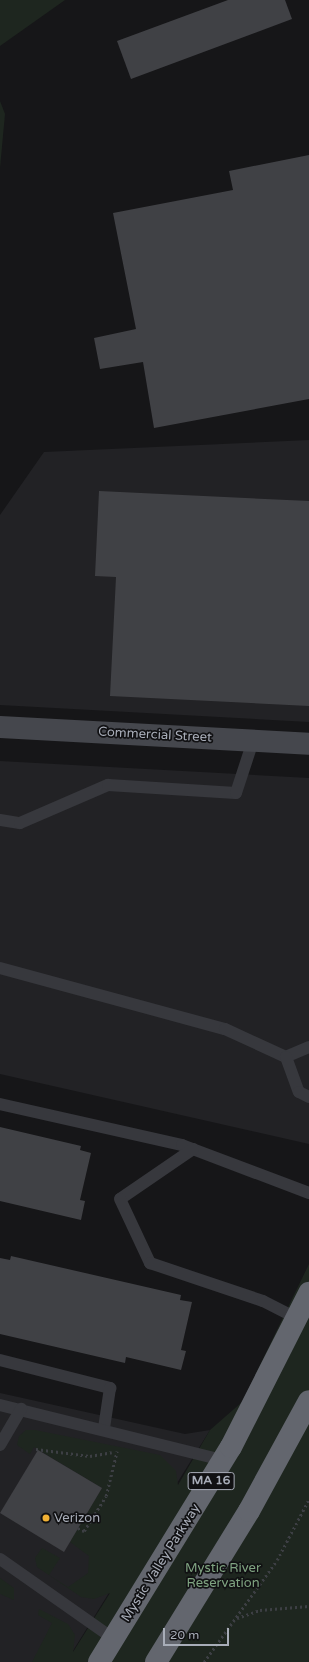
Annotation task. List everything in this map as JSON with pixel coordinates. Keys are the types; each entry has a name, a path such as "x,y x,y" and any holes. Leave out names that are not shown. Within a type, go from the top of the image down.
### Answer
{"highway":[{"name":"Mystic Valley Parkway","path":"99,1662 223,1460 298,1318 309,1293"},
{"path":"156,1662 249,1511 309,1401"}],"street":[{"name":"Commercial Street","path":"0,727 309,744"}],"lane":[{"path":"0,820 20,823 108,785 236,794 253,741"},
{"path":"0,968 225,1029 286,1057 299,1092 309,1097"},
{"path":"286,1057 309,1047"},
{"path":"0,1104 193,1149 309,1193"},
{"path":"193,1149 120,1200 150,1263 263,1301 298,1318"},
{"path":"0,1360 110,1388 104,1428"},
{"path":"0,1404 104,1428 223,1460"},
{"path":"0,1445 21,1409"},
{"path":"0,1559 114,1639"}],"path":[{"path":"36,1449 90,1456 117,1451 106,1496 84,1531 78,1528"},
{"path":"204,1662 277,1560 309,1499"},
{"path":"236,1618 260,1610 309,1606"}],"shaded area":[{"path":"309,440 309,722 0,705 0,515 44,452"},
{"path":"0,761 309,778 309,1144 0,1074"},
{"path":"0,1393 185,1434 210,1430 66,1662 0,1662"}],"green space":[{"path":"0,0 65,0 0,46"},
{"path":"0,101 5,114 0,168"},
{"name":"Mystic River Reservation","path":"309,1264 309,1662 32,1662 52,1623 38,1615 39,1609 68,1624 75,1635 73,1652 110,1593 94,1599 81,1597 37,1567 35,1558 42,1548 60,1558 49,1575 68,1587 88,1573 89,1556 70,1542 102,1488 34,1447 30,1454 17,1445 19,1436 26,1430 35,1430 160,1455 176,1471 178,1485 210,1430 242,1402"},
{"path":"0,1578 14,1588 14,1600 0,1594"}],"building":[{"path":"228,0 285,0 292,19 131,79 117,41"},
{"path":"309,155 309,399 154,428 143,362 100,369 94,338 136,329 113,213 233,190 229,171"},
{"path":"99,491 309,501 309,706 110,696 116,577 95,576"},
{"path":"0,1127 81,1146 80,1150 91,1153 80,1200 85,1201 81,1220 0,1201"},
{"path":"11,1256 181,1295 180,1300 192,1302 181,1350 186,1351 181,1370 126,1357 125,1363 0,1334 0,1258 10,1260"},
{"path":"38,1450 102,1488 64,1552 0,1513"}],"place":[{"name":"Verizon","path":"46,1518"}]}
